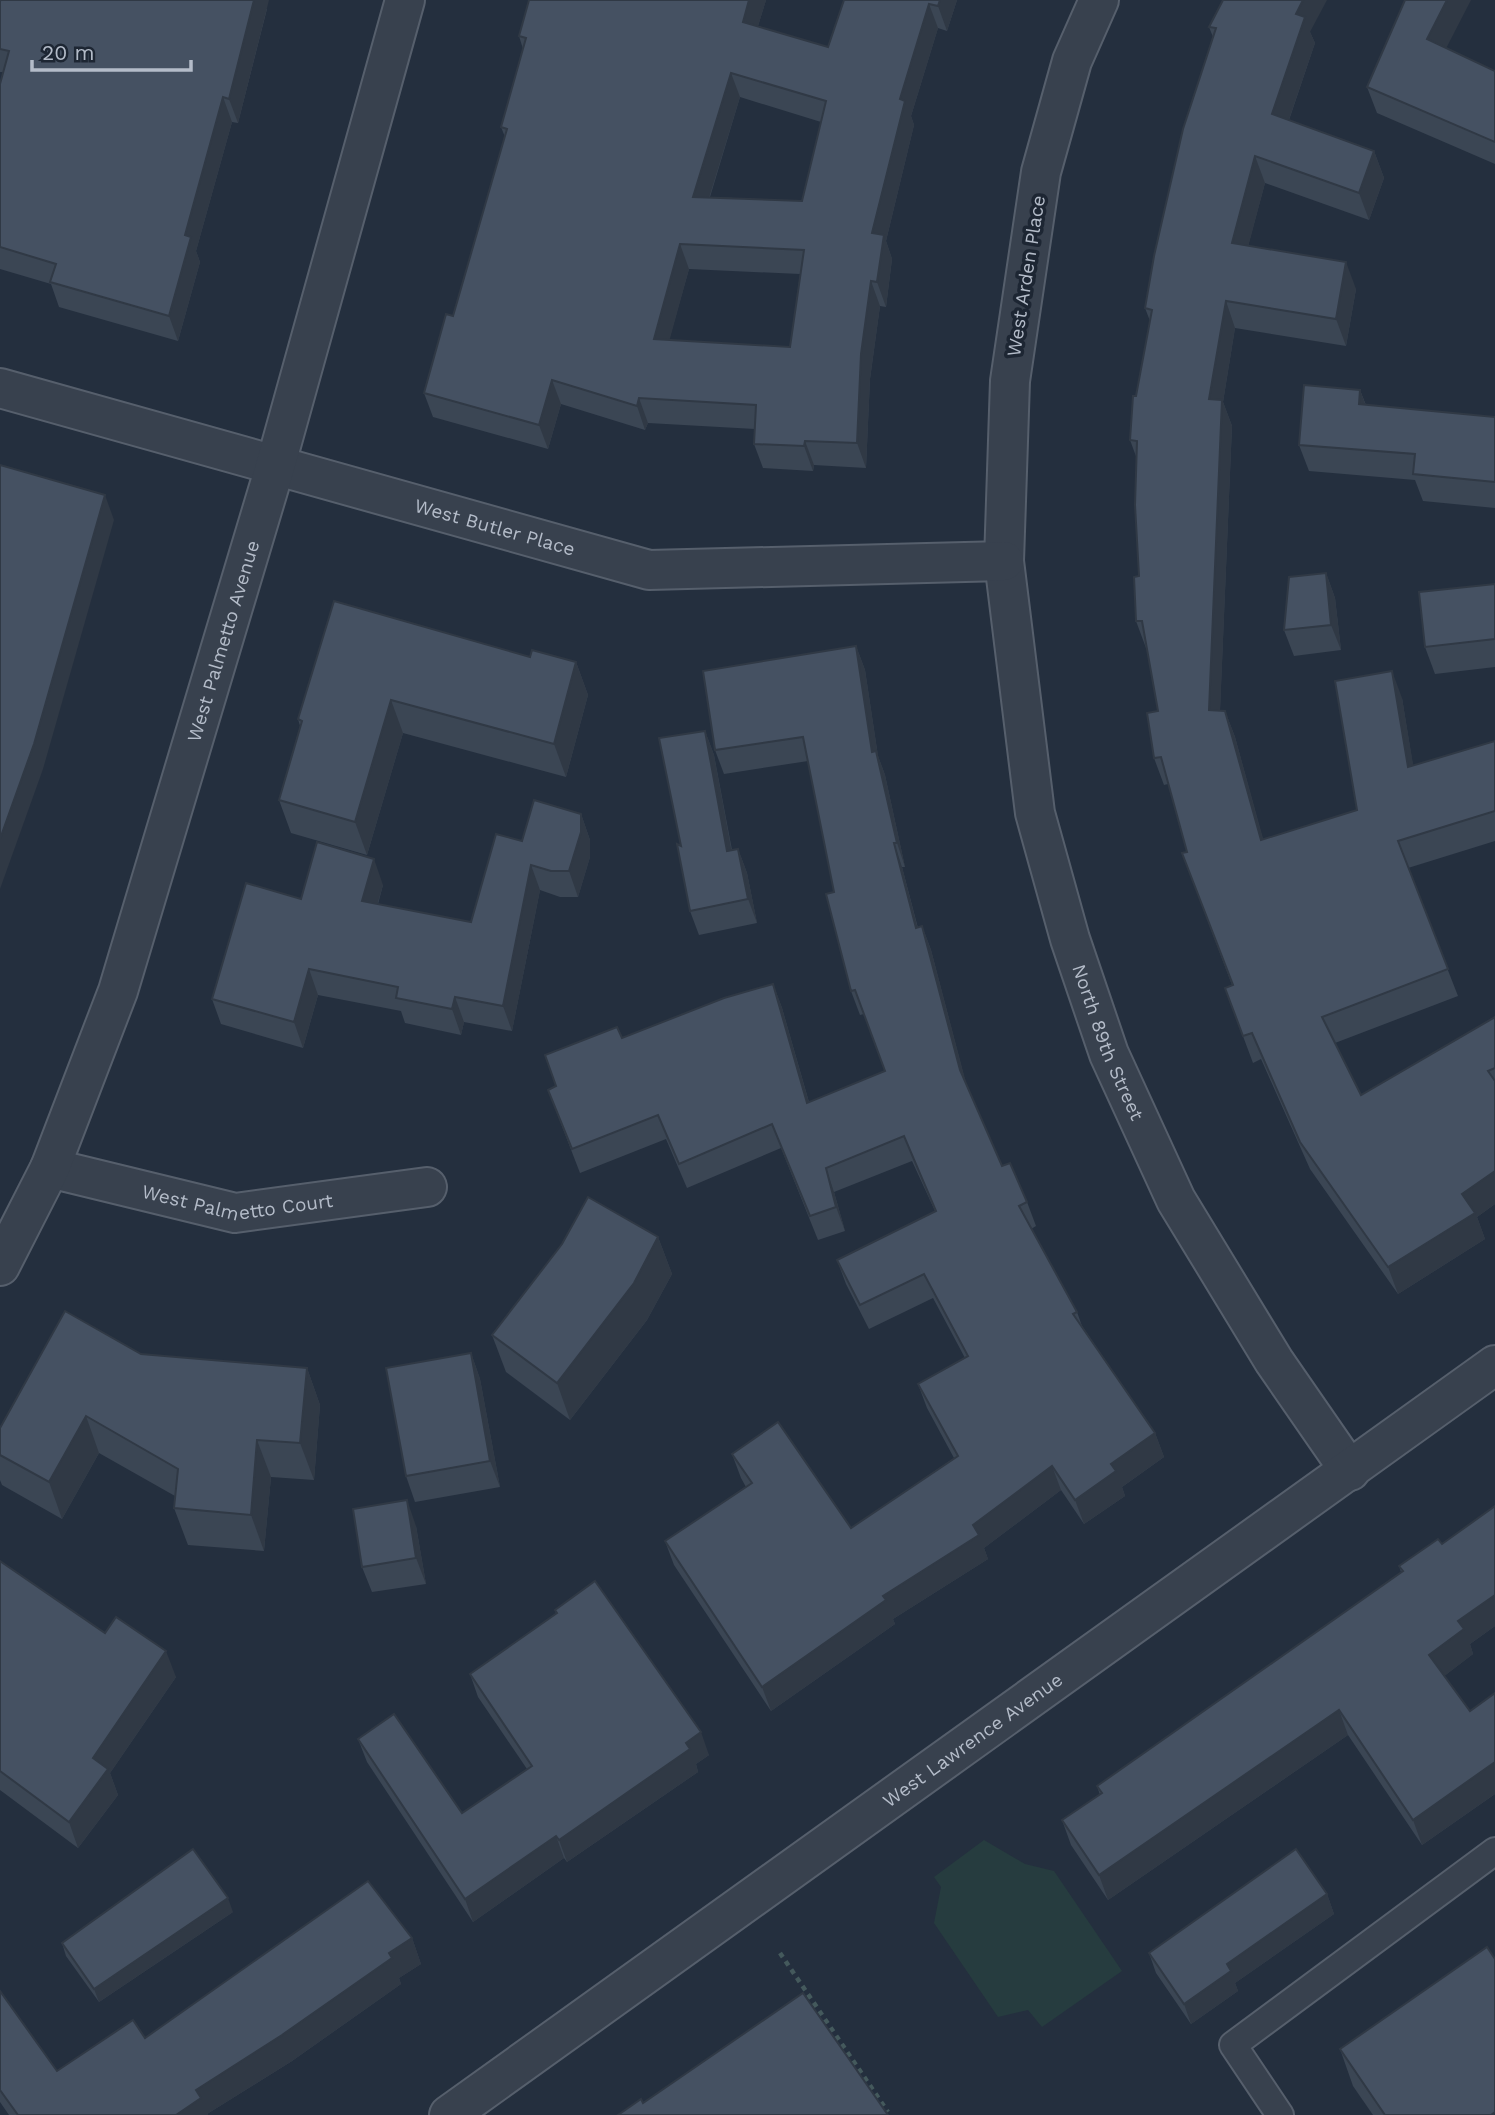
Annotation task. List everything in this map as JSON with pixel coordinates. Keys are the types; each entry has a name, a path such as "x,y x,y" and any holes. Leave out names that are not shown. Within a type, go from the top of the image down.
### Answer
{"street":[{"name":"West Palmetto Avenue","path":"0,1266 50,1168 118,991 275,467 405,0"},
{"name":"West Arden Place","path":"1004,561 1010,381 1041,172 1072,61 1099,0"},
{"name":"West Butler Place","path":"0,388 649,570 1004,561"},
{"name":"North 89th Street","path":"1004,561 1035,813 1070,939 1109,1055 1176,1200 1274,1361 1349,1471"},
{"name":"West Palmetto Court","path":"50,1168 235,1213 427,1187"},
{"name":"West Lawrence Avenue","path":"449,2115 1495,1365"}],"lane":[{"path":"1280,2115 1233,2045 1495,1851"}],"path":[{"path":"780,1953 888,2112"}],"green space":[{"path":"984,1840 1025,1864 1054,1871 1122,1971 1042,2027 1028,2010 998,2017 934,1923 941,1887 934,1877"}],"building":[{"path":"1,0 254,0 229,99 223,97 185,235 191,237 169,316 50,282 56,264 0,247 0,84 9,51 0,49"},
{"path":"529,0 749,0 743,22 828,47 844,0 940,0 938,6 929,4 900,99 905,101 872,233 884,235 877,282 871,281 861,354 857,443 805,441 804,446 754,444 756,405 639,398 637,406 552,380 539,425 424,393 446,314 453,316 507,129 501,127 526,38 519,36","holes":["731,73 826,101 802,201 693,197","680,244 804,250 790,347 654,339"]},
{"path":"1223,0 1303,0 1296,14 1305,17 1272,114 1374,151 1359,193 1255,156 1232,243 1346,262 1336,319 1226,301 1209,399 1222,400 1209,710 1225,711 1261,840 1357,810 1335,681 1392,671 1408,767 1495,741 1495,811 1398,841 1448,969 1322,1017 1361,1095 1495,1017 1495,1068 1488,1071 1495,1081 1495,1171 1462,1194 1475,1213 1388,1267 1300,1142 1252,1033 1243,1036 1225,988 1233,985 1182,853 1187,852 1161,757 1154,758 1147,713 1158,711 1142,621 1136,621 1134,577 1139,576 1135,505 1137,441 1130,440 1133,396 1136,396 1152,310 1145,308 1154,256 1183,129 1216,28 1209,27"},
{"path":"1405,0 1447,0 1427,39 1495,71 1495,142 1367,87"},
{"path":"1304,385 1360,390 1359,404 1495,417 1495,482 1413,474 1415,454 1299,445"},
{"path":"0,465 105,495 34,744 0,839"},
{"path":"1326,573 1331,625 1284,630 1289,577"},
{"path":"1495,584 1495,639 1425,647 1419,592"},
{"path":"334,601 530,657 532,650 576,662 554,744 391,700 355,822 279,800 302,721 298,719"},
{"path":"856,646 872,752 876,751 897,843 894,843 916,928 922,926 960,1070 1002,1166 1010,1163 1027,1202 1019,1206 1077,1312 1073,1314 1155,1433 1111,1464 1116,1471 1075,1500 1052,1466 973,1525 979,1535 883,1596 886,1600 762,1687 665,1541 752,1483 732,1454 778,1422 851,1528 958,1456 918,1384 968,1356 924,1274 860,1305 837,1260 936,1211 904,1136 826,1168 836,1207 810,1216 772,1124 679,1164 658,1115 572,1149 548,1090 556,1086 545,1055 617,1027 622,1038 724,998 773,984 807,1103 885,1071 855,990 851,991 826,894 834,892 803,737 715,750 703,671"},
{"path":"705,731 727,851 738,849 748,899 690,911 677,844 681,846 659,738"},
{"path":"534,800 581,814 581,832 569,871 551,871 531,865 503,1006 455,997 452,1009 396,998 398,987 309,969 294,1022 212,999 246,883 301,899 317,842 374,859 362,901 471,922 496,834 522,841"},
{"path":"588,1197 658,1237 634,1283 557,1383 492,1335 562,1244"},
{"path":"65,1311 141,1354 307,1368 300,1443 257,1440 251,1515 174,1508 178,1469 86,1416 49,1482 0,1455 0,1428"},
{"path":"471,1353 490,1461 406,1476 386,1368"},
{"path":"407,1500 416,1558 362,1567 353,1509"},
{"path":"1495,1506 1495,1595 1458,1621 1464,1629 1429,1655 1470,1711 1495,1693 1495,1762 1413,1820 1339,1710 1099,1875 1062,1820 1102,1793 1097,1786 1403,1571 1399,1566 1438,1539 1442,1544"},
{"path":"0,1561 105,1633 116,1617 166,1651 93,1758 108,1769 69,1822 0,1771"},
{"path":"595,1581 701,1732 686,1743 690,1749 559,1840 556,1836 465,1899 358,1739 394,1714 462,1813 532,1766 470,1674 557,1613 555,1610"},
{"path":"193,1849 228,1898 94,1989 62,1943"},
{"path":"1296,1849 1327,1894 1227,1964 1231,1971 1184,2004 1149,1953"},
{"path":"368,1881 412,1938 389,1953 392,1958 282,2035 196,2090 201,2098 176,2115 18,2115 0,2090 0,1991 57,2071 133,2020 145,2038"},
{"path":"1487,1947 1495,1959 1495,2112 1491,2115 1385,2115 1340,2049"},
{"path":"803,1993 888,2115 618,2115 641,2099 643,2103"}]}
